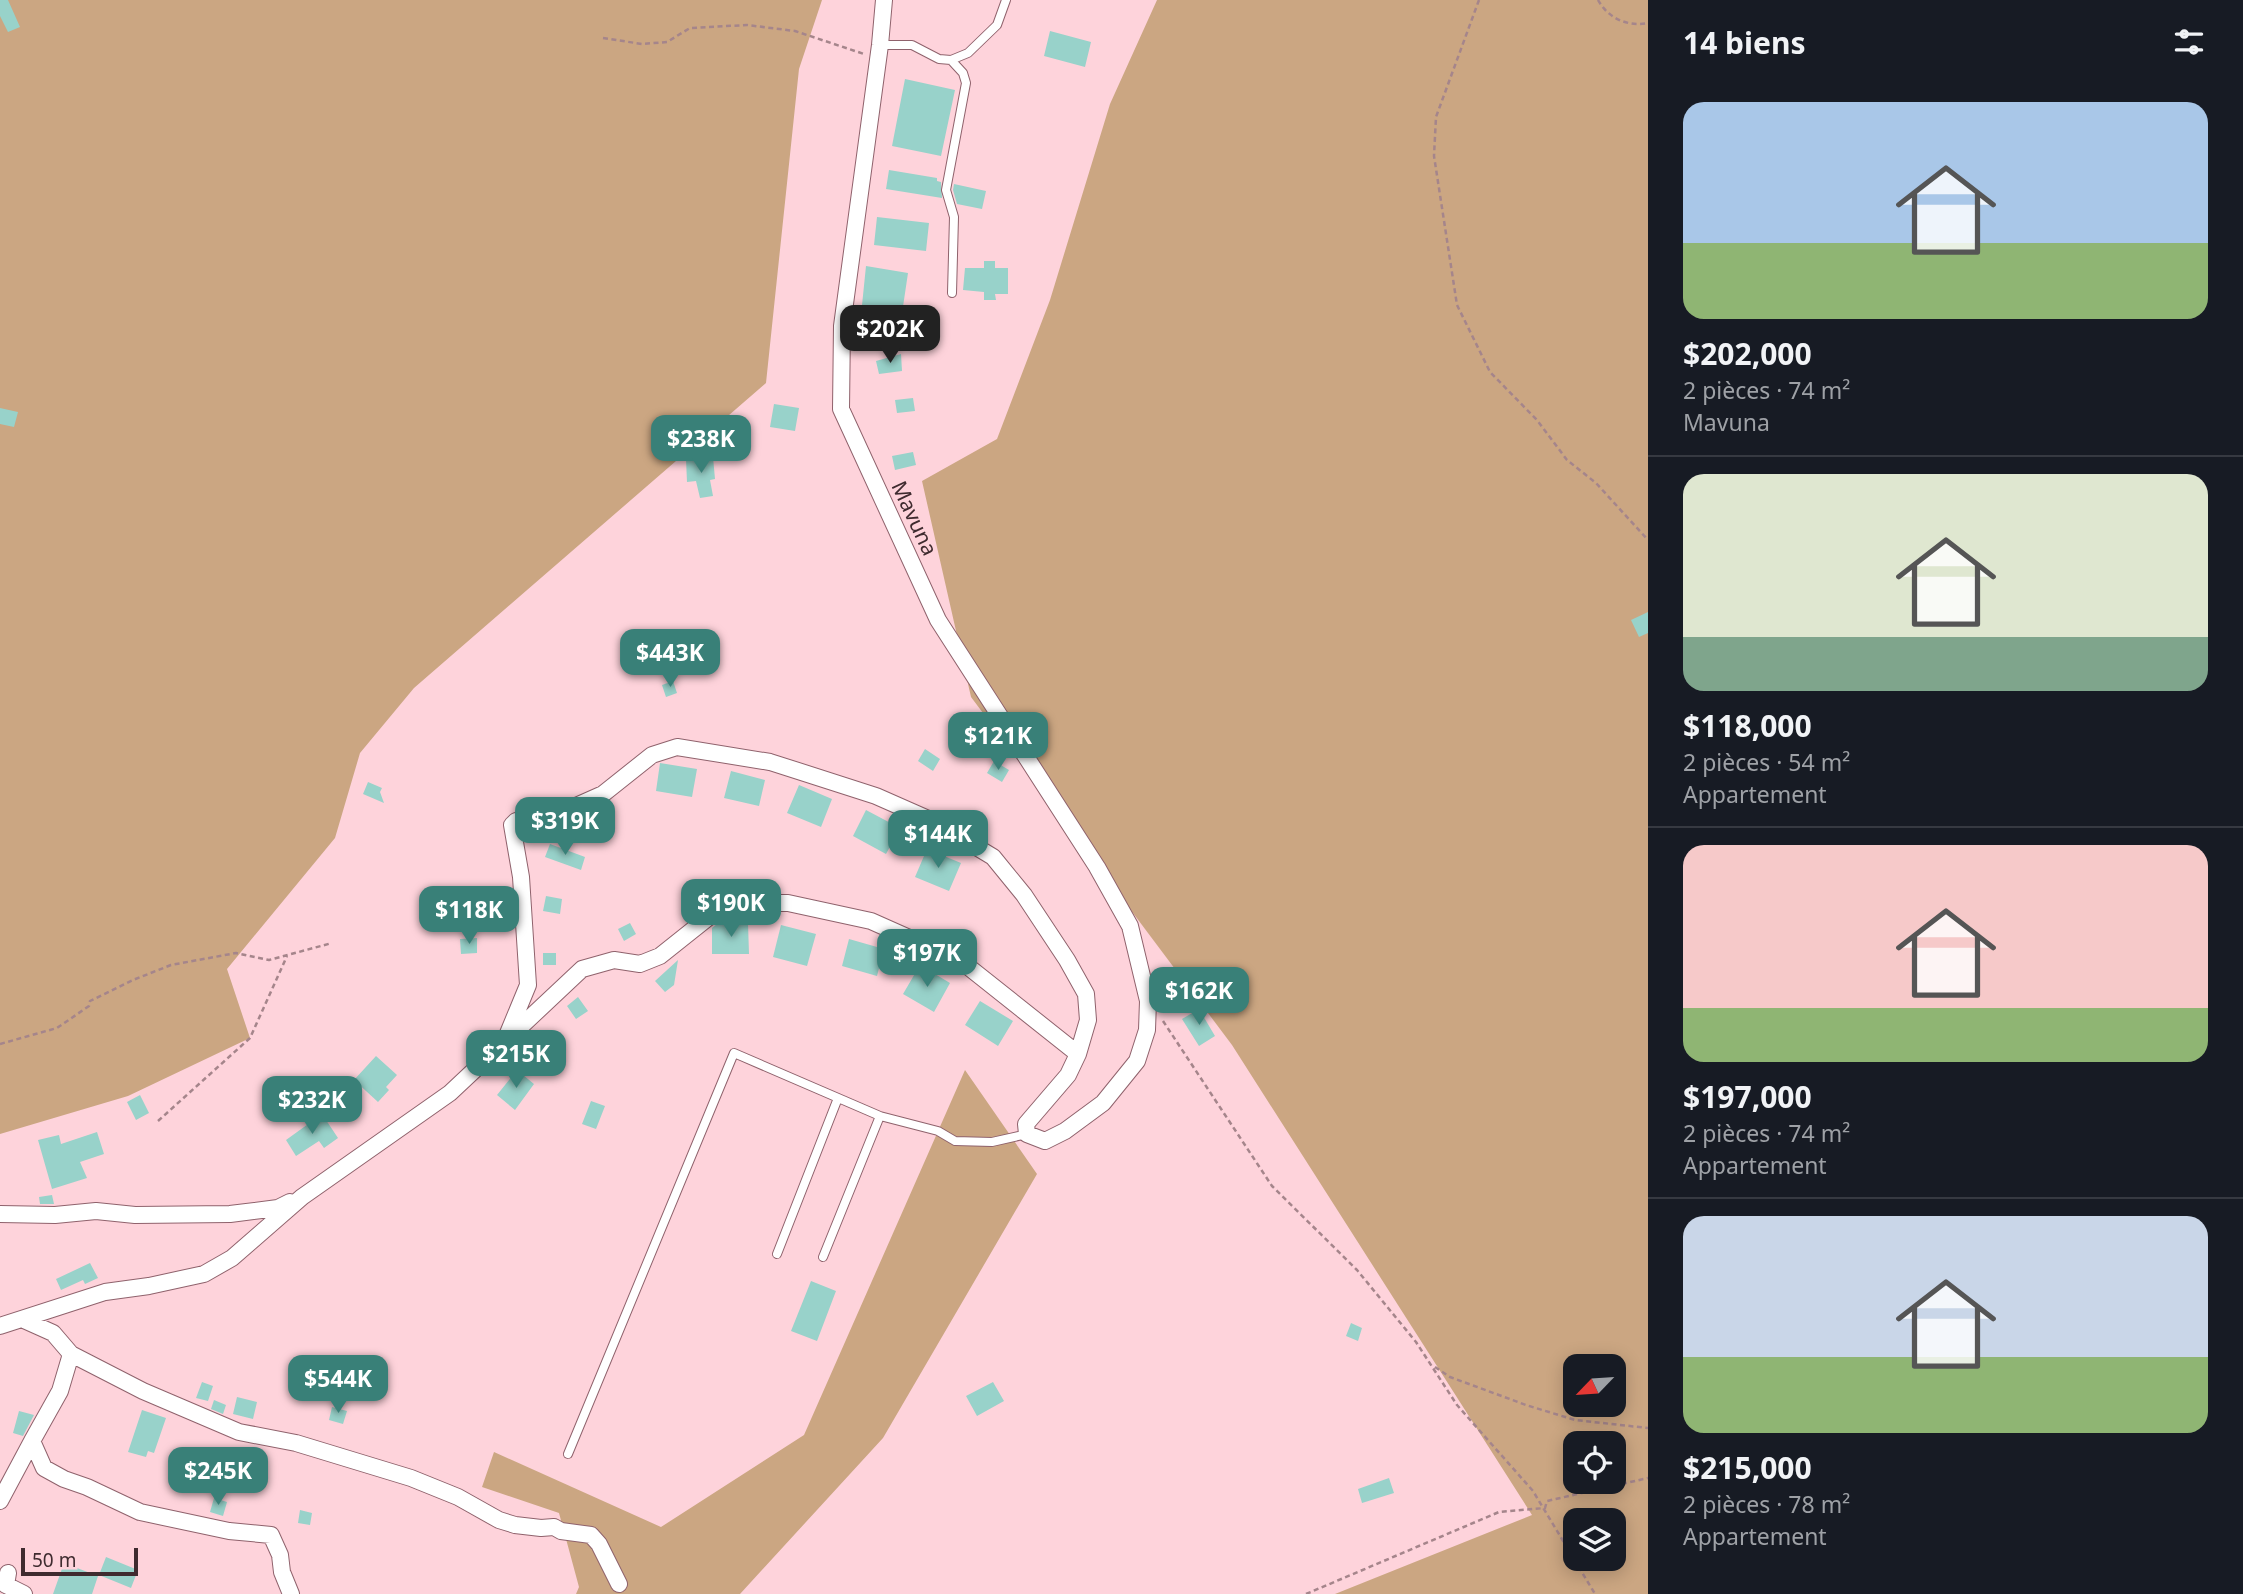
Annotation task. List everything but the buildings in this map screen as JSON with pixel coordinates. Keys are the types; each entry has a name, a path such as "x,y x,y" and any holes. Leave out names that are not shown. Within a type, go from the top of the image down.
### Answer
{"street":[{"name":"Mavuna","path":"884,0 842,326 841,409 938,620 1097,867 1130,926 1148,1001 1147,1030 1137,1061 1103,1103 1065,1131 1045,1140 1027,1135"},
{"path":"504,1043 528,985 521,877 512,825 516,821 567,810 591,799 603,793 652,755 677,747 770,762 876,796 935,822 993,857 1024,895 1068,960 1086,994 1088,1020 1078,1054 1068,1075 1026,1124 1027,1135"},
{"path":"0,1326 105,1293 204,1274 232,1258 302,1197 450,1093 554,993 582,970 614,960 640,964 660,956 719,909 740,903 788,903 871,921 961,961 1078,1054"},
{"path":"0,1214 55,1215 96,1211 135,1215 230,1214 278,1208 302,1197"},
{"path":"24,1320 53,1333 71,1354 143,1391 239,1432 296,1443 411,1478 515,1525 554,1527 561,1531 591,1535 600,1544 619,1584"},
{"path":"0,1501 60,1391 71,1354"},
{"path":"32,1441 44,1468 140,1512 239,1532 271,1535 280,1555 282,1572 291,1594"},
{"path":"8,1573 6,1585 24,1594"}],"lane":[{"path":"879,52 912,45 939,59 951,61 968,53 997,25 1006,0"},
{"path":"951,61 963,73 966,83 946,190 954,217 952,293"},
{"path":"568,1454 734,1054 880,1116 937,1131 955,1141 992,1142 1027,1135"},
{"path":"776,1254 838,1098"},
{"path":"823,1256 880,1116"}],"path":[{"path":"1479,0 1436,117 1434,156 1457,305 1490,372 1537,420 1567,460 1596,483 1648,540"},
{"path":"1598,0 1611,17 1637,25 1648,23"},
{"path":"603,38 642,44 667,42 690,28 747,25 795,31 879,52"},
{"path":"0,1044 57,1028 89,1006 90,1001 171,965 236,953 269,960 332,943"},
{"path":"158,1121 250,1038 287,955"},
{"path":"1148,1001 1168,1027 1221,1112 1272,1186 1357,1270 1434,1367 1450,1377 1574,1420 1648,1428"},
{"path":"1422,1351 1457,1405 1533,1491 1595,1594"},
{"path":"1545,1508 1547,1501 1648,1478"},
{"path":"1306,1594 1499,1512 1545,1508"}],"shaded area":[{"path":"0,0 822,0 799,69 766,383 414,688 360,753 335,838 227,969 250,1038 128,1096 0,1134"},
{"path":"1157,0 1648,0 1648,1594 1335,1594 1532,1515 1232,1045 971,697 922,481 997,439 1050,300 1110,104"},
{"path":"965,1070 1037,1174 883,1438 740,1594 576,1594 579,1587 559,1513 482,1487 494,1452 661,1527 804,1435"}]}
